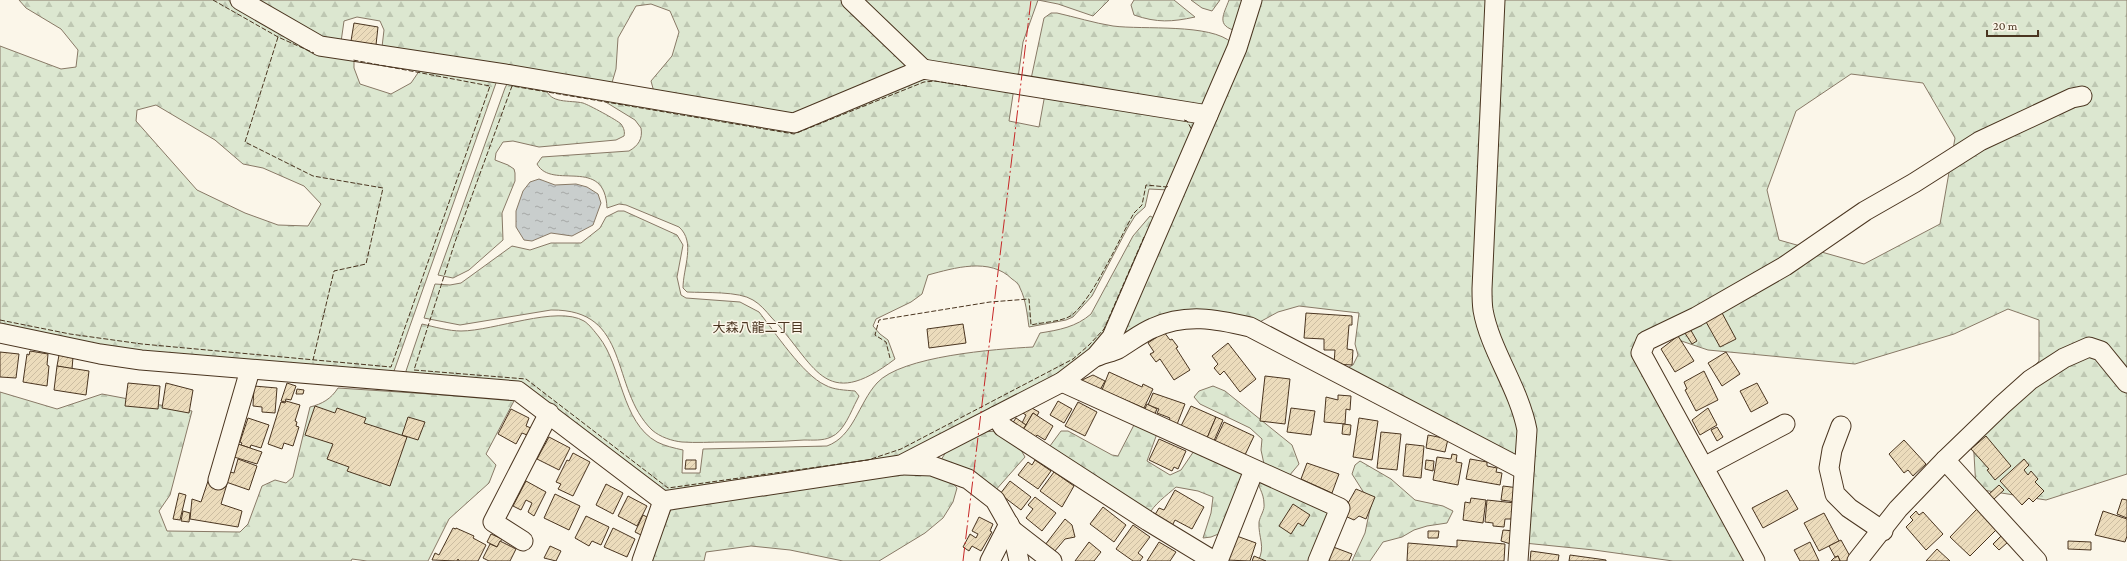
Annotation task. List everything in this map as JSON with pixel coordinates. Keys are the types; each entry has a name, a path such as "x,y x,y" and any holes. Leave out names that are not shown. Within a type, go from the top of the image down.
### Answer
{"street":[{"path":"240,0 320,46 505,74 794,123 923,69 1208,115"},
{"path":"850,0 923,69"},
{"path":"901,465 1062,382 1096,356 1112,337 1237,48 1252,0"},
{"path":"1495,0 1482,289 1484,311 1491,334 1524,413 1527,430 1518,561"},
{"path":"1755,561 1642,353 1646,341 1696,317 1785,266 1865,211 1914,183 1980,140 2072,98 2082,96"},
{"path":"1096,356 1117,349 1152,328 1175,320 1195,318 1214,319 1250,327 1524,470"},
{"path":"0,333 100,354 141,360 518,391 550,413 663,501 901,465 932,466 968,479 995,500 1011,527 1018,561"},
{"path":"1857,561 1883,531 1898,509 1945,460 2030,380 2064,358 2089,347 2101,351 2127,384"},
{"path":"218,480 250,370"},
{"path":"1062,382 1340,508 1318,561"},
{"path":"523,541 493,522 550,413"},
{"path":"996,416 1003,427 1148,521 1216,561 1254,470"},
{"path":"1704,467 1785,424"},
{"path":"1841,426 1832,450 1830,468 1835,494 1850,508 1883,531"},
{"path":"1945,460 2036,561"},
{"path":"642,561 663,501"},
{"path":"990,561 1011,527"},
{"path":"1011,527 1052,561"}],"green space":[{"path":"19,0 228,0 317,50 354,56 354,68 360,84 391,94 411,83 422,67 493,78 496,83 394,371 389,373 141,352 68,340 0,325 0,46 61,69 76,67 78,50 61,29 26,8","holes":["156,105 215,140 243,164 263,168 304,186 321,204 308,226 278,225 245,213 197,190 136,121 137,110"]},
{"path":"254,0 845,0 908,63 904,71 789,115 654,92 651,81 672,56 679,32 670,11 651,4 636,6 618,38 616,69 611,86 382,47 384,30 380,21 357,17 344,21 341,42 323,38"},
{"path":"858,0 1038,0 1023,42 1018,78 932,66"},
{"path":"1038,0 1109,0 1093,16 1058,4"},
{"path":"1134,0 1174,0 1195,17 1164,21 1142,18 1134,15 1131,5"},
{"path":"1191,0 1220,0 1212,11 1202,8"},
{"path":"1229,0 1247,0 1237,31 1230,29 1223,23"},
{"path":"1257,0 1491,0 1477,292 1519,416 1521,459 1345,369 1353,365 1358,355 1355,344 1359,313 1299,306 1278,312 1256,324 1201,315 1114,346"},
{"path":"1499,0 2127,0 2127,474 2046,500 1976,489 1973,437 2000,401 2039,361 2039,320 2008,309 1954,334 1855,364 1708,350 1652,331 1638,340 1746,561 1673,561 1594,550 1524,543 1528,469 1490,310","holes":["1851,74 1923,83 1955,138 1940,224 1864,264 1779,240 1767,190 1796,111"]},
{"path":"1051,13 1057,13 1113,26 1176,28 1209,32 1232,43 1201,108 1031,79 1044,18"},
{"path":"923,77 1014,88 1009,121 1039,127 1045,94 1190,118 1197,128 1169,190 1149,189 1145,207 1135,216 1127,229 1092,296 1073,317 1066,320 1029,327 1025,302 1019,285 1003,272 993,268 983,266 960,267 928,275 922,294 911,302 876,319 873,326 888,340 895,359 871,375 852,382 836,382 823,376 811,365 767,312 753,300 747,297 731,294 687,292 683,288 688,248 684,233 679,227 626,205 619,204 607,208 604,192 597,183 588,178 554,175 544,171 537,164 542,157 629,151 635,147 641,136 641,128 635,120 604,101 606,97 795,128"},
{"path":"509,80 546,88 551,97 556,99 583,103 621,124 624,130 624,136 616,140 539,147 513,141 503,142 496,153 495,160 514,169 515,181 502,213 503,240 469,270 453,278 438,275 505,88"},
{"path":"618,211 624,211 677,235 683,245 677,277 681,295 686,298 740,302 759,312 798,363 816,380 832,388 855,391 859,396 847,421 840,431 831,437 818,440 764,442 682,442 670,440 662,437 652,430 639,413 629,393 616,354 607,336 595,322 577,313 551,310 460,325 424,318 435,284 450,285 461,283 512,246 530,250 551,243 581,243 600,228 606,217"},
{"path":"1150,216 1156,219 1108,330 1094,348 1069,368 902,455 868,465 666,494 525,387 408,375 406,371 422,324 447,330 461,331 475,330 542,317 572,317 584,321 599,337 607,349 629,408 645,433 657,442 683,450 682,473 700,473 703,449 827,446 844,435 877,383 889,374 906,366 927,360 974,352 1033,347 1040,333 1061,329 1079,322 1091,314 1133,236"},
{"path":"1213,386 1225,391 1292,445 1299,464 1289,476 1264,464 1261,450 1262,439 1250,428 1200,404 1194,397 1199,391"},
{"path":"338,388 507,399 514,401 486,454 496,465 489,483 449,519 428,561 367,561 352,559 351,561 0,561 0,392 57,409 102,394 192,411 170,495 159,511 167,531 240,532 248,524 262,486 275,480 286,483 293,477 310,407 326,400"},
{"path":"1136,421 1158,431 1147,461 1170,475 1181,470 1196,448 1247,473 1221,533 1203,538 1211,513 1213,497 1198,491 1176,487 1157,504 1148,516 1047,450 1061,431 1068,431 1112,455 1118,456"},
{"path":"999,431 1017,443 1025,457 994,492 941,460 949,447 980,432"},
{"path":"1360,461 1391,479 1415,500 1443,506 1453,511 1447,523 1427,526 1414,530 1402,537 1383,542 1370,561 1352,561 1365,533 1371,504 1352,474 1355,465"},
{"path":"907,470 949,479 957,488 953,502 943,518 925,533 879,561 843,561 790,550 751,546 706,552 704,561 651,561 671,509"},
{"path":"1257,475 1334,510 1312,561 1258,561 1262,546 1259,522 1263,511 1264,500"}],"water":[{"path":"539,179 555,185 576,184 587,187 598,194 601,203 593,225 572,236 551,233 532,241 524,240 516,227 516,211 523,191 530,182"}],"building":[{"path":"354,23 378,27 376,45 351,41"},
{"path":"1721,311 1736,339 1720,347 1705,320"},
{"path":"1306,313 1352,316 1352,325 1349,325 1347,349 1353,350 1352,365 1334,364 1335,350 1324,350 1324,339 1304,338"},
{"path":"963,324 966,343 929,348 927,329"},
{"path":"1689,327 1697,341 1692,344 1683,330"},
{"path":"1164,332 1178,347 1176,348 1190,370 1174,380 1160,359 1156,362 1150,354 1154,352 1148,343"},
{"path":"1678,336 1694,361 1675,372 1661,349"},
{"path":"1228,343 1256,379 1240,392 1224,371 1220,375 1214,368 1218,364 1212,356"},
{"path":"30,351 48,354 47,365 49,366 47,386 23,382 27,354 29,355"},
{"path":"0,352 19,354 16,378 0,377"},
{"path":"1726,352 1740,374 1722,386 1708,363"},
{"path":"59,355 73,357 72,369 57,366"},
{"path":"57,366 89,371 86,395 54,390"},
{"path":"1704,371 1718,400 1696,411 1685,390 1687,389 1684,382"},
{"path":"1109,372 1142,387 1143,384 1153,389 1144,408 1102,390"},
{"path":"1093,375 1105,381 1099,392 1080,383 1082,380"},
{"path":"1265,376 1290,379 1285,424 1260,421"},
{"path":"128,383 160,386 158,409 125,406"},
{"path":"166,383 193,390 189,413 162,408"},
{"path":"287,383 296,386 291,400 286,399 285,402 281,401"},
{"path":"1757,383 1768,403 1751,412 1740,391"},
{"path":"254,386 277,388 275,413 262,412 262,407 253,406"},
{"path":"297,389 304,390 303,394 296,394"},
{"path":"1153,393 1185,404 1176,427 1167,424 1170,418 1157,413 1159,409 1148,405"},
{"path":"1338,395 1351,396 1350,410 1346,409 1345,424 1324,422 1326,397 1338,400"},
{"path":"286,401 300,405 295,421 297,422 296,426 299,427 293,446 284,443 282,449 268,444 281,402 285,403"},
{"path":"1058,401 1072,409 1064,423 1050,415"},
{"path":"1078,402 1097,412 1085,436 1065,426"},
{"path":"1147,404 1157,409 1153,418 1143,413"},
{"path":"315,406 335,413 337,408 366,418 364,423 407,437 390,486 347,471 349,467 327,459 333,444 305,435"},
{"path":"1191,406 1216,417 1207,438 1181,426"},
{"path":"1030,407 1039,412 1037,416 1033,413 1026,425 1022,423 1026,415 1021,412"},
{"path":"1291,408 1315,411 1311,435 1287,432"},
{"path":"1708,408 1717,425 1700,435 1692,420"},
{"path":"511,409 529,418 526,426 531,428 527,435 522,433 516,444 498,434"},
{"path":"1033,413 1053,426 1045,440 1037,435 1034,439 1022,432"},
{"path":"408,417 425,422 418,440 402,435"},
{"path":"1216,417 1223,420 1213,443 1207,438"},
{"path":"248,418 269,425 261,448 251,445 250,448 241,445 242,443 240,442"},
{"path":"1016,418 1026,425 1019,434 1010,427"},
{"path":"1359,418 1378,421 1372,460 1353,457"},
{"path":"1224,422 1254,436 1245,455 1215,441"},
{"path":"1343,424 1351,425 1350,435 1342,434"},
{"path":"1717,427 1723,437 1717,441 1711,430"},
{"path":"1381,432 1401,434 1397,470 1377,468"},
{"path":"1428,435 1448,439 1445,452 1426,448"},
{"path":"1986,436 2011,466 1995,480 1987,470 1989,469 1971,449"},
{"path":"549,437 570,448 559,470 537,459"},
{"path":"1159,439 1186,451 1178,469 1174,467 1172,471 1149,460"},
{"path":"1904,440 1926,464 1913,476 1908,470 1904,473 1889,454"},
{"path":"238,444 262,452 257,464 234,457"},
{"path":"1406,444 1424,446 1421,478 1403,476"},
{"path":"573,453 590,462 573,496 558,489 561,484 556,482 567,460 569,461"},
{"path":"1452,454 1457,455 1456,462 1462,463 1458,485 1433,480 1437,457 1451,459"},
{"path":"238,459 257,466 249,490 226,482 230,472 234,473"},
{"path":"1470,459 1487,462 1487,466 1497,468 1496,472 1502,473 1500,485 1466,479"},
{"path":"2024,459 2029,465 2024,470 2028,475 2031,471 2038,479 2035,482 2044,491 2033,502 2029,498 2022,505 2000,481"},
{"path":"686,460 696,460 696,469 685,469"},
{"path":"1035,460 1051,471 1038,489 1018,475 1028,462 1032,465"},
{"path":"1426,460 1434,461 1433,471 1425,469"},
{"path":"1307,463 1339,474 1332,493 1301,479"},
{"path":"1054,472 1074,486 1062,507 1040,491"},
{"path":"209,478 227,484 221,504 242,511 238,527 190,519 192,499 201,502"},
{"path":"526,481 546,492 534,516 528,512 532,503 526,500 521,510 513,506"},
{"path":"1010,481 1031,497 1021,510 1000,494"},
{"path":"606,484 623,493 613,514 596,505"},
{"path":"1999,485 2004,490 1994,499 1989,494"},
{"path":"1503,486 1519,488 1516,502 1501,500"},
{"path":"1356,489 1375,497 1366,519 1359,516 1354,520 1345,516 1349,506 1347,505"},
{"path":"1175,490 1204,507 1192,529 1175,520 1171,528 1153,518 1159,508 1164,510"},
{"path":"1787,490 1798,509 1763,528 1752,508"},
{"path":"179,493 186,495 180,520 173,519"},
{"path":"555,494 580,506 569,530 544,518"},
{"path":"628,496 647,506 637,526 618,516"},
{"path":"1035,497 1056,513 1042,531 1026,518 1033,509 1028,505"},
{"path":"1471,498 1486,500 1483,523 1463,520 1465,502 1470,503"},
{"path":"2122,499 2127,500 2127,518 2117,514"},
{"path":"1487,500 1515,503 1513,519 1505,519 1504,527 1493,526 1493,523 1485,522"},
{"path":"1293,504 1310,515 1303,526 1298,523 1291,534 1279,526"},
{"path":"1103,507 1126,525 1114,542 1090,524"},
{"path":"1977,509 1996,530 1970,556 1950,537"},
{"path":"183,511 190,513 189,522 181,521"},
{"path":"1916,511 1919,515 1923,512 1943,534 1926,550 1906,527 1913,520 1910,517"},
{"path":"2103,511 2127,519 2127,536 2125,542 2095,535"},
{"path":"1824,513 1839,541 1819,551 1804,523"},
{"path":"643,515 649,518 641,535 635,532"},
{"path":"586,516 609,527 601,545 592,541 589,546 575,538"},
{"path":"979,517 993,524 990,531 992,532 981,551 972,546 969,551 963,547 970,534 976,538 978,534 972,531"},
{"path":"1065,519 1072,525 1075,537 1065,539 1054,552 1045,545"},
{"path":"1133,525 1150,537 1138,553 1143,557 1140,561 1133,561 1116,549"},
{"path":"453,528 474,536 473,538 486,545 478,561 459,561 458,559 457,561 432,560 435,553 439,555"},
{"path":"613,528 635,539 627,557 604,547"},
{"path":"1503,530 1515,531 1514,545 1501,541"},
{"path":"1428,531 1439,531 1438,538 1428,538"},
{"path":"491,534 502,539 497,547 487,542"},
{"path":"1234,535 1256,543 1250,561 1226,560"},
{"path":"2001,536 2008,542 1999,550 1993,544"},
{"path":"1457,540 1505,544 1504,561 1407,561 1408,543 1457,547"},
{"path":"1841,540 1852,560 1851,561 1840,561 1838,556 1835,557 1829,546"},
{"path":"500,541 516,549 510,561 489,561 483,558 490,544 497,547"},
{"path":"2068,541 2091,542 2091,550 2068,549"},
{"path":"1089,542 1101,552 1094,561 1075,561"},
{"path":"1159,542 1176,552 1170,561 1147,561"},
{"path":"1810,542 1819,561 1800,561 1794,550"},
{"path":"1328,545 1352,554 1349,561 1322,561"},
{"path":"550,546 561,551 556,561 544,558"},
{"path":"1937,549 1950,561 1926,561"},
{"path":"1531,551 1559,555 1558,561 1530,561"},
{"path":"1570,555 1606,560 1606,561 1569,561"},
{"path":"1254,556 1266,561 1252,561"},
{"path":"1838,556 1840,561 1831,561 1834,558"}],"fence":[{"path":"213,0 278,37 314,53"},
{"path":"278,37 245,142 313,176 383,188 366,264 334,271 313,360"},
{"path":"0,320 70,334 142,344 391,367 490,86 353,60"},
{"path":"967,86 935,81 924,82 794,134 512,86 455,242 414,370 526,379 668,488 868,460 901,449 1073,359 1104,329 1144,237"},
{"path":"1184,120 1187,121 1192,130"},
{"path":"890,358 886,342 875,335 879,320 990,302 1029,299 1031,325 1058,320 1072,315 1089,295 1106,267 1134,213 1142,205 1146,185 1167,187 1168,185"}],"power":[{"path":"963,561 1031,0"}],"district":[{"name":"大森八龍二丁目","path":"758,327"}]}
